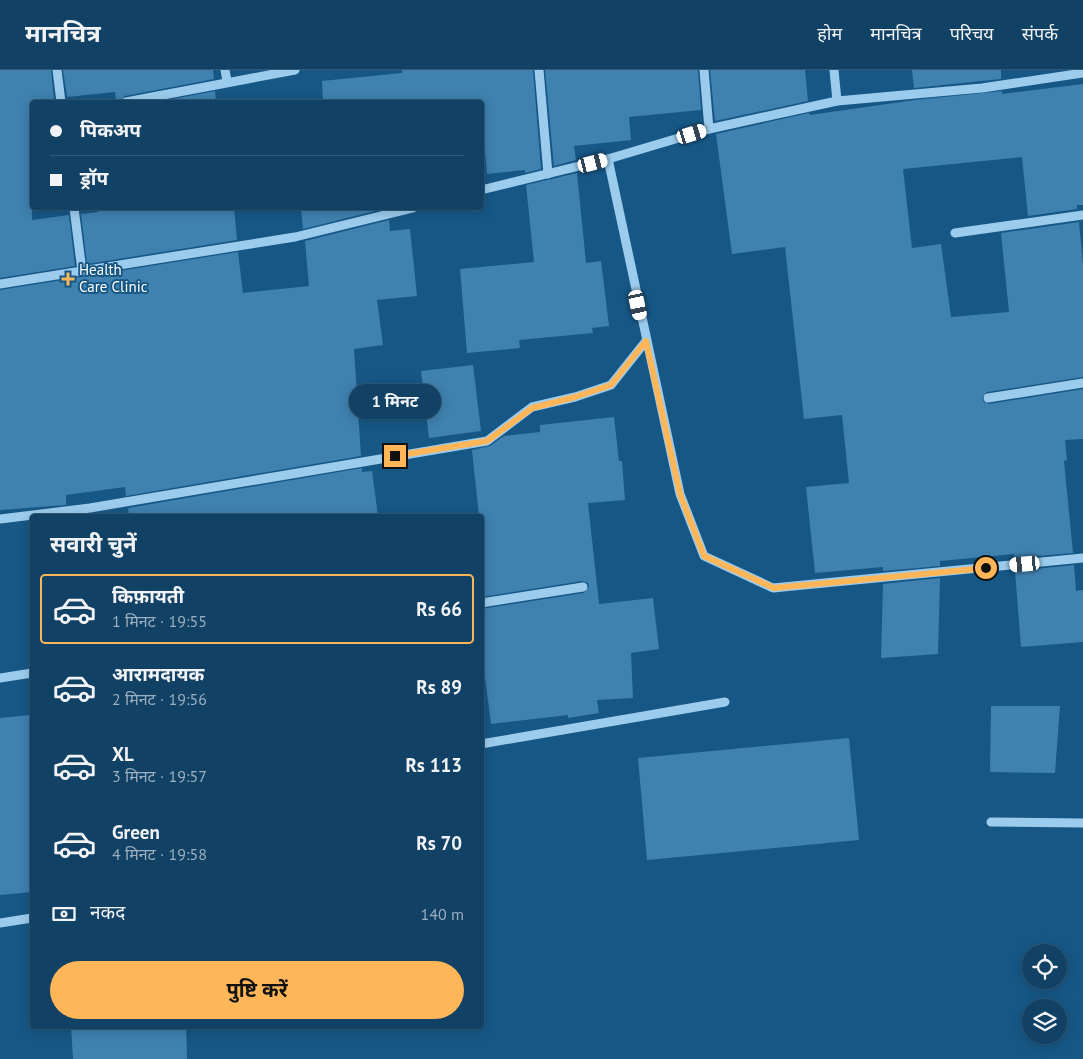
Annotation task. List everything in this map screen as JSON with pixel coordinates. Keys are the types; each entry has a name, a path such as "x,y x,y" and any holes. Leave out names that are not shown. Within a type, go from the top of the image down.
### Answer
{"street":[{"path":"57,70 61,100"},
{"path":"225,70 227,82"},
{"path":"136,100 295,70"},
{"path":"539,70 548,174"},
{"path":"704,70 709,129"},
{"path":"834,70 837,102"},
{"path":"484,189 608,159 709,129 837,102 982,88 1083,73"},
{"path":"608,159 680,494 704,556 774,588 1083,558"},
{"path":"74,210 82,271"},
{"path":"0,284 296,237 405,210"},
{"path":"955,233 1083,215"},
{"path":"41,514 90,508 487,441 532,408 611,385 646,341"},
{"path":"988,398 1083,383"},
{"path":"0,519 30,515"},
{"path":"484,603 583,587"},
{"path":"0,678 30,673"},
{"path":"484,743 725,702"},
{"path":"991,822 1083,823"},
{"path":"0,924 30,918"}],"building":[{"path":"0,70 51,70 54,99 30,100 30,210 32,210 32,220 69,215 75,266 0,278"},
{"path":"63,70 213,70 214,79 125,96 122,100 116,100 115,92 67,97"},
{"path":"402,70 533,70 541,169 525,173 525,170 487,174 484,138 484,100 323,100 322,81 402,73"},
{"path":"545,70 698,70 701,110 629,117 631,140 574,146 576,160 554,166"},
{"path":"710,70 805,70 808,101 715,121"},
{"path":"912,70 1001,70 1001,79 914,88"},
{"path":"1083,84 1083,205 1077,205 1077,209 1028,216 1022,157 903,169 912,248 941,244 951,317 1009,312 1001,233 1079,222 1083,264 1083,377 987,392 982,398 984,402 989,404 1083,389 1083,439 1065,440 1067,460 1064,461 1073,553 1014,558 1014,554 940,561 940,566 883,571 883,567 815,573 806,487 849,483 842,415 804,419 785,247 732,254 716,134 809,113 810,115 915,100 1002,91 1002,94"},
{"path":"215,91 216,100 168,100"},
{"path":"577,173 586,263 601,261 609,326 592,328 593,333 519,340 520,348 467,353 460,269 534,262 526,185"},
{"path":"98,210 234,210 237,240 87,264 81,214 98,212"},
{"path":"301,210 379,210 303,229"},
{"path":"389,220 390,231 410,229 417,296 377,300 383,345 354,349 361,456 126,496 125,487 66,495 66,505 0,510 0,290 238,252 243,293 309,286 305,241"},
{"path":"473,365 481,431 429,438 421,371"},
{"path":"614,417 619,461 622,461 625,500 588,503 599,604 653,598 659,649 631,653 633,698 597,700 599,713 568,718 568,715 491,724 484,669 484,609 584,593 589,587 588,583 582,581 484,597 484,514 479,514 472,450 490,446 504,436 540,432 540,425"},
{"path":"362,468 362,472 372,471 378,514 129,514 128,508"},
{"path":"1074,565 1076,591 1083,590 1083,642 1021,647 1015,571"},
{"path":"940,578 938,654 881,658 883,584"},
{"path":"991,706 1060,706 1055,773 990,772"},
{"path":"30,715 30,892 0,895 0,718"},
{"path":"849,738 859,840 647,860 638,758"},
{"path":"71,1029 186,1029 187,1059 73,1059"}],"place":[{"name":"Health Care Clinic","path":"68,279"}],"route":[{"path":"395,456 487,441 532,408 611,385 646,341 680,494 704,556 774,588 986,568"}]}
